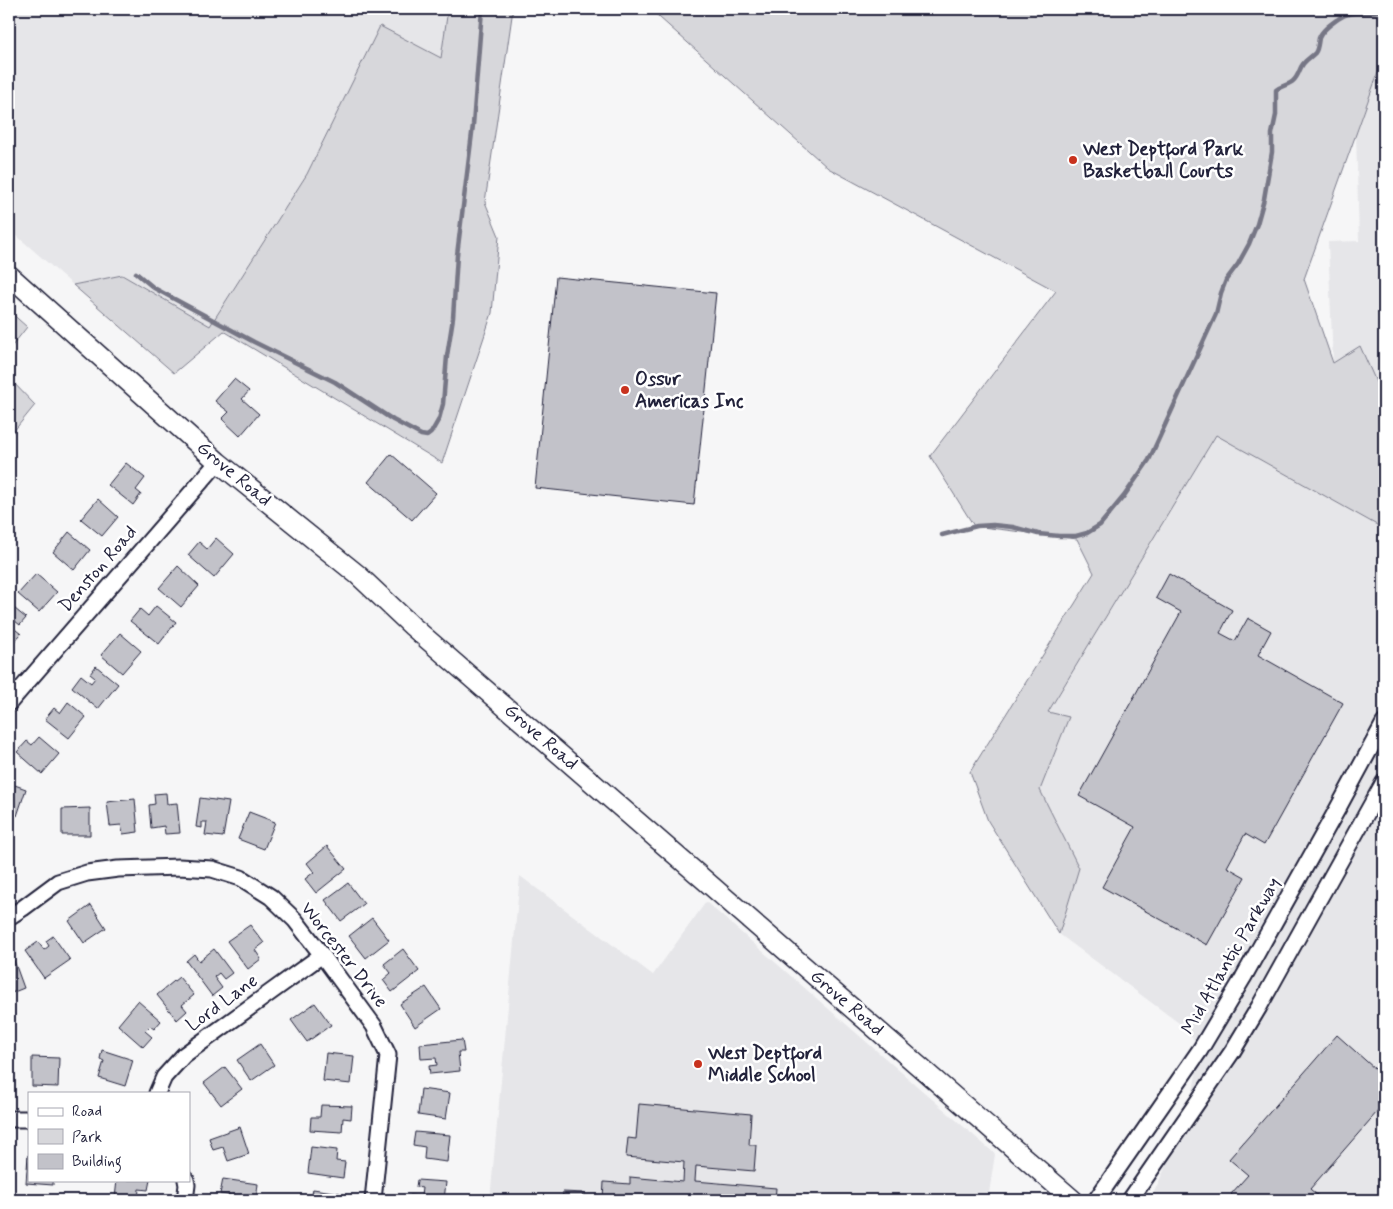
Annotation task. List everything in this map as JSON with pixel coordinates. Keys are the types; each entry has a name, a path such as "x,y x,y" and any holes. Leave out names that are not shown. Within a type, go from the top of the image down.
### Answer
{"main road":[{"name":"Grove Road","path":"9,275 218,462 358,575 412,626 1073,1200"}],"street":[{"name":"Denston Road","path":"9,703 218,462"},
{"name":"Mid Atlantic Parkway","path":"1096,1200 1200,1050 1243,978 1384,723"},
{"path":"1130,1200 1237,1045 1384,782"},
{"name":"Worcester Drive","path":"9,917 58,882 87,872 118,869 179,867 212,869 241,878 271,897 295,920 322,955 374,1026 388,1055 373,1200"},
{"name":"Lord Lane","path":"157,1092 164,1077 184,1054 322,955"},
{"path":"9,1119 28,1119"},
{"path":"185,1200 187,1182"}],"shaded area":[{"path":"9,9 448,9 441,58 380,27 307,174 210,326 122,275 73,285 9,229"},
{"path":"1384,56 1384,529 1333,364 1328,242 1359,241 1356,134"},
{"path":"1216,435 1384,529 1384,1200 1155,1200 1154,1192 1189,1115 1200,1050 1187,1029 1059,934 1079,868 1040,790 1069,718 1048,713"},
{"name":"West Deptford Middle School","path":"520,876 653,975 706,902 995,1154 988,1200 490,1200"}],"green space":[{"path":"448,9 513,9 485,202 499,236 492,313 442,463 224,331 174,373 73,285 122,275 210,326 307,174 380,26 441,58"},
{"path":"650,9 1384,9 1384,56 1304,279 1333,363 1360,346 1381,393 1384,529 1216,435 1048,712 1069,717 1040,790 1079,868 1059,934 988,821 970,772 1094,573 1077,539 974,526 930,456 1056,291 828,168"},
{"path":"9,311 27,327 9,350"},
{"path":"9,378 35,405 9,437"}],"building":[{"name":"Ossur Americas Inc","path":"556,277 716,293 694,505 535,488"},
{"path":"234,379 249,391 242,399 259,414 240,436 222,419 229,412 215,401"},
{"path":"391,454 436,493 412,520 368,482"},
{"path":"126,463 145,478 136,490 141,494 133,505 108,485"},
{"path":"98,499 118,517 102,536 81,519"},
{"path":"69,532 90,550 74,570 53,552"},
{"path":"216,538 234,554 214,578 188,555 199,542 207,549"},
{"path":"178,566 199,586 181,607 159,588"},
{"path":"36,574 57,592 39,612 18,594"},
{"path":"1169,574 1232,610 1220,633 1235,641 1248,618 1271,631 1258,655 1343,703 1264,845 1245,834 1227,867 1245,877 1207,945 1102,887 1135,827 1079,796 1181,612 1156,598"},
{"path":"9,604 26,618 20,625 15,621 11,626 21,634 11,645 9,643"},
{"path":"156,606 176,622 159,644 130,621 140,609 148,616"},
{"path":"120,633 141,651 122,673 101,655"},
{"path":"96,666 118,684 98,709 72,687 81,675 91,683 95,678 90,674"},
{"path":"68,702 86,717 69,738 45,719 54,708 60,713"},
{"path":"39,737 59,754 42,774 17,752 27,741 32,745"},
{"path":"9,783 26,789 17,816 9,813"},
{"path":"166,793 167,804 177,803 180,833 165,834 164,826 151,828 149,805 155,804 154,794"},
{"path":"200,798 229,802 223,837 205,835 207,822 202,822 202,828 196,827"},
{"path":"135,799 138,832 123,834 121,825 110,826 107,802"},
{"path":"90,808 90,835 62,835 62,809"},
{"path":"249,812 275,822 264,849 238,839"},
{"path":"9,843 14,843 13,871 9,871"},
{"path":"327,846 346,869 316,893 305,879 314,872 307,863"},
{"path":"348,883 364,904 341,921 325,900"},
{"path":"91,905 106,928 84,943 69,921"},
{"path":"372,918 389,940 366,958 349,936"},
{"path":"250,925 264,943 255,950 261,959 248,969 227,941"},
{"path":"53,936 70,960 44,978 25,951 38,942 44,950 49,946 46,941"},
{"path":"214,949 232,973 224,979 219,973 214,977 222,988 212,996 186,961 194,954 199,961"},
{"path":"403,949 419,971 392,992 383,980 391,973 384,964"},
{"path":"12,955 24,988 9,994 9,956"},
{"path":"179,977 194,995 182,1005 187,1011 177,1020 157,995"},
{"path":"426,987 441,1009 415,1027 400,1004"},
{"path":"138,1001 161,1021 154,1029 150,1026 145,1031 152,1037 143,1047 118,1025"},
{"path":"315,1003 331,1025 307,1042 291,1020"},
{"path":"1337,1035 1384,1077 1384,1104 1310,1189 1323,1200 1237,1200 1231,1194 1248,1175 1229,1159"},
{"path":"462,1040 464,1052 458,1052 460,1071 430,1074 429,1066 437,1065 436,1058 421,1059 420,1044"},
{"path":"260,1044 274,1065 251,1081 237,1060"},
{"path":"102,1050 133,1060 125,1086 99,1078 104,1061 100,1059"},
{"path":"326,1053 354,1056 351,1084 323,1081"},
{"path":"32,1057 59,1058 58,1087 32,1086"},
{"path":"225,1067 242,1089 221,1105 204,1083"},
{"path":"421,1089 450,1093 446,1119 418,1115"},
{"name":"West Deptford Middle School","path":"639,1104 751,1114 749,1145 756,1145 754,1171 696,1166 695,1181 776,1188 775,1200 603,1200 604,1182 630,1184 630,1177 683,1182 684,1162 626,1157 628,1138 636,1139"},
{"path":"321,1105 352,1106 351,1119 343,1118 342,1132 310,1130 311,1117 320,1117"},
{"path":"240,1127 249,1154 228,1161 223,1147 213,1150 209,1138"},
{"path":"415,1132 450,1135 447,1162 424,1159 425,1147 413,1145"},
{"path":"311,1147 337,1150 336,1161 345,1162 343,1178 308,1173"},
{"path":"28,1155 28,1182 53,1182 53,1185 26,1183"},
{"path":"223,1179 258,1184 256,1200 234,1200 235,1196 220,1194"},
{"path":"417,1180 446,1182 444,1200 409,1200 410,1195 421,1196 422,1188 416,1187"},
{"path":"117,1182 150,1182 148,1190 139,1189 138,1200 115,1198"},
{"path":"313,1189 340,1193 339,1200 311,1200"},
{"path":"563,1192 583,1193 582,1200 562,1200"}],"waterway":[{"path":"136,273 154,288 254,342 335,382 393,420 421,435 427,436 431,433 439,419 443,404 447,356 453,318 457,255 473,125 482,9"},
{"path":"942,535 977,526 993,525 1013,527 1038,534 1076,536 1087,533 1100,525 1124,496 1149,460 1216,314 1226,280 1249,244 1264,199 1272,152 1272,134 1276,115 1276,90 1295,79 1303,64 1315,53 1320,35 1332,23 1350,13 1372,12 1383,9"}],"place":[{"name":"West Deptford Park Basketball Courts","path":"1073,160"},
{"name":"Ossur Americas Inc","path":"625,390"},
{"name":"West Deptford Middle School","path":"698,1064"}]}
